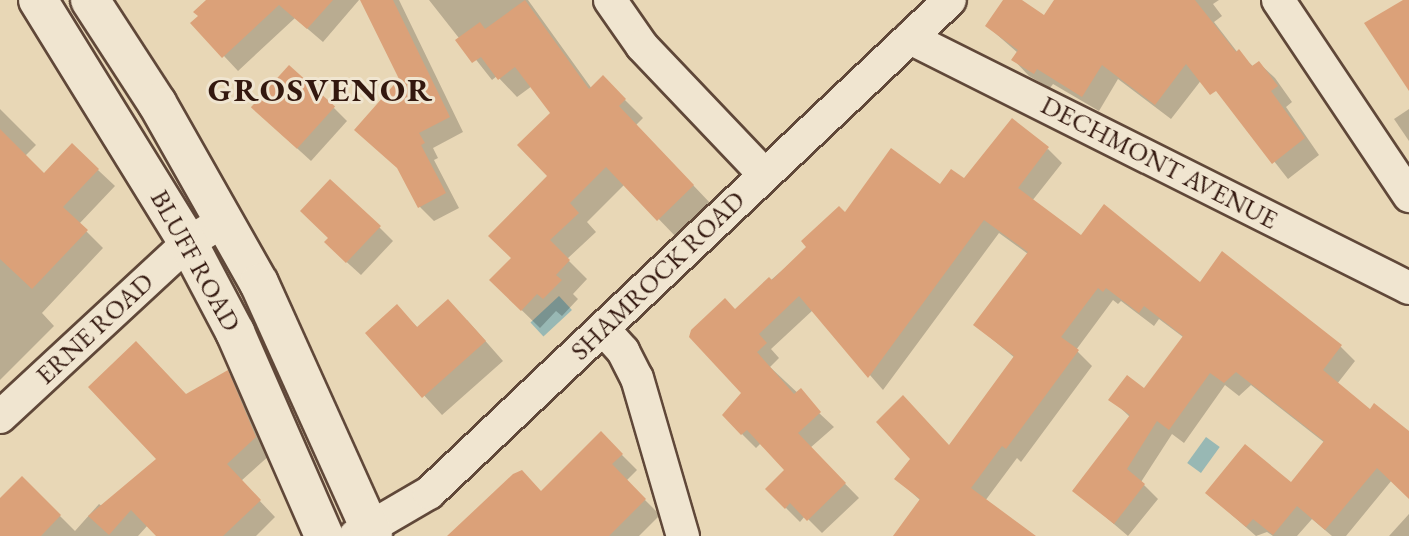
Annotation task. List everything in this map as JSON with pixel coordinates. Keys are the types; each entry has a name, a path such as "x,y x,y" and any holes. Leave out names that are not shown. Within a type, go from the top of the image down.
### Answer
{"main road":[{"name":"BLUFF ROAD","path":"38,0 188,243 235,332 324,536"},
{"name":"BLUFF ROAD","path":"90,0 225,220 365,533"}],"street":[{"path":"610,0 642,46 763,173"},
{"name":"SHAMROCK ROAD","path":"365,533 429,493 604,331 763,173 950,0"},
{"path":"1278,0 1409,196"},
{"name":"DECHMONT AVENUE","path":"910,38 1409,288"},
{"name":"ERNE ROAD","path":"0,416 188,243 225,220"},
{"path":"604,331 623,351 637,378 683,536"}],"water":[{"path":"559,296 572,310 543,336 530,323"},
{"path":"1206,437 1220,447 1201,473 1187,463"}],"building":[{"path":"206,0 333,0 307,29 279,5 222,58 190,23 198,16 193,12"},
{"path":"360,0 393,0 450,117 419,133 425,143 421,145 446,193 418,208 397,168 354,130 399,79"},
{"path":"525,0 589,89 603,75 626,99 619,106 694,185 657,221 606,167 570,203 579,213 550,240 570,260 556,275 562,280 543,299 537,294 521,311 489,280 511,258 488,236 547,176 517,145 550,113 515,67 498,80 481,57 472,63 455,40 480,22 485,29"},
{"path":"1003,0 1022,0 1044,15 1054,0 1195,0 1236,52 1239,49 1252,66 1259,61 1278,86 1271,91 1305,138 1272,164 1216,91 1210,95 1186,64 1155,105 1102,65 1082,97 1037,69 1034,74 1011,60 1018,50 985,26"},
{"path":"1403,0 1409,0 1409,91 1364,23"},
{"path":"289,65 335,106 297,149 251,107"},
{"path":"1012,118 1049,147 1018,188 1081,235 1104,204 1200,282 1222,251 1342,345 1323,370 1370,409 1374,403 1409,431 1409,499 1377,468 1325,530 1297,506 1273,535 1253,519 1246,527 1205,493 1245,444 1291,482 1324,441 1236,372 1224,383 1210,373 1169,430 1157,421 1127,469 1145,484 1114,524 1072,491 1130,415 1108,400 1127,375 1144,388 1183,336 1144,306 1139,313 1106,288 1103,292 1098,288 1061,337 1079,350 1006,449 1002,446 971,488 1036,536 893,536 920,499 894,479 910,459 876,422 903,395 949,445 1014,356 973,325 1028,252 984,220 868,378 799,296 759,334 767,343 757,352 794,394 801,388 821,412 798,433 846,483 807,521 790,503 785,509 765,489 784,470 747,430 741,435 722,415 741,393 689,337 691,330 725,298 735,309 769,277 772,280 806,247 801,241 839,206 845,212 891,148 940,184 951,169 964,178"},
{"path":"0,129 44,173 72,143 99,169 63,207 88,230 32,289 0,259"},
{"path":"330,179 381,226 346,263 324,242 328,238 300,211"},
{"path":"448,299 486,341 422,398 365,333 397,304 417,327"},
{"path":"136,341 186,394 228,370 256,437 227,464 261,500 223,536 156,536 131,510 109,535 88,516 156,459 88,387"},
{"path":"601,431 623,454 612,464 646,499 609,536 447,536 513,474 522,470 541,491"},
{"path":"22,476 61,515 41,536 0,536 0,498"}],"district":[{"name":"GROSVENOR","path":"321,90"}]}
